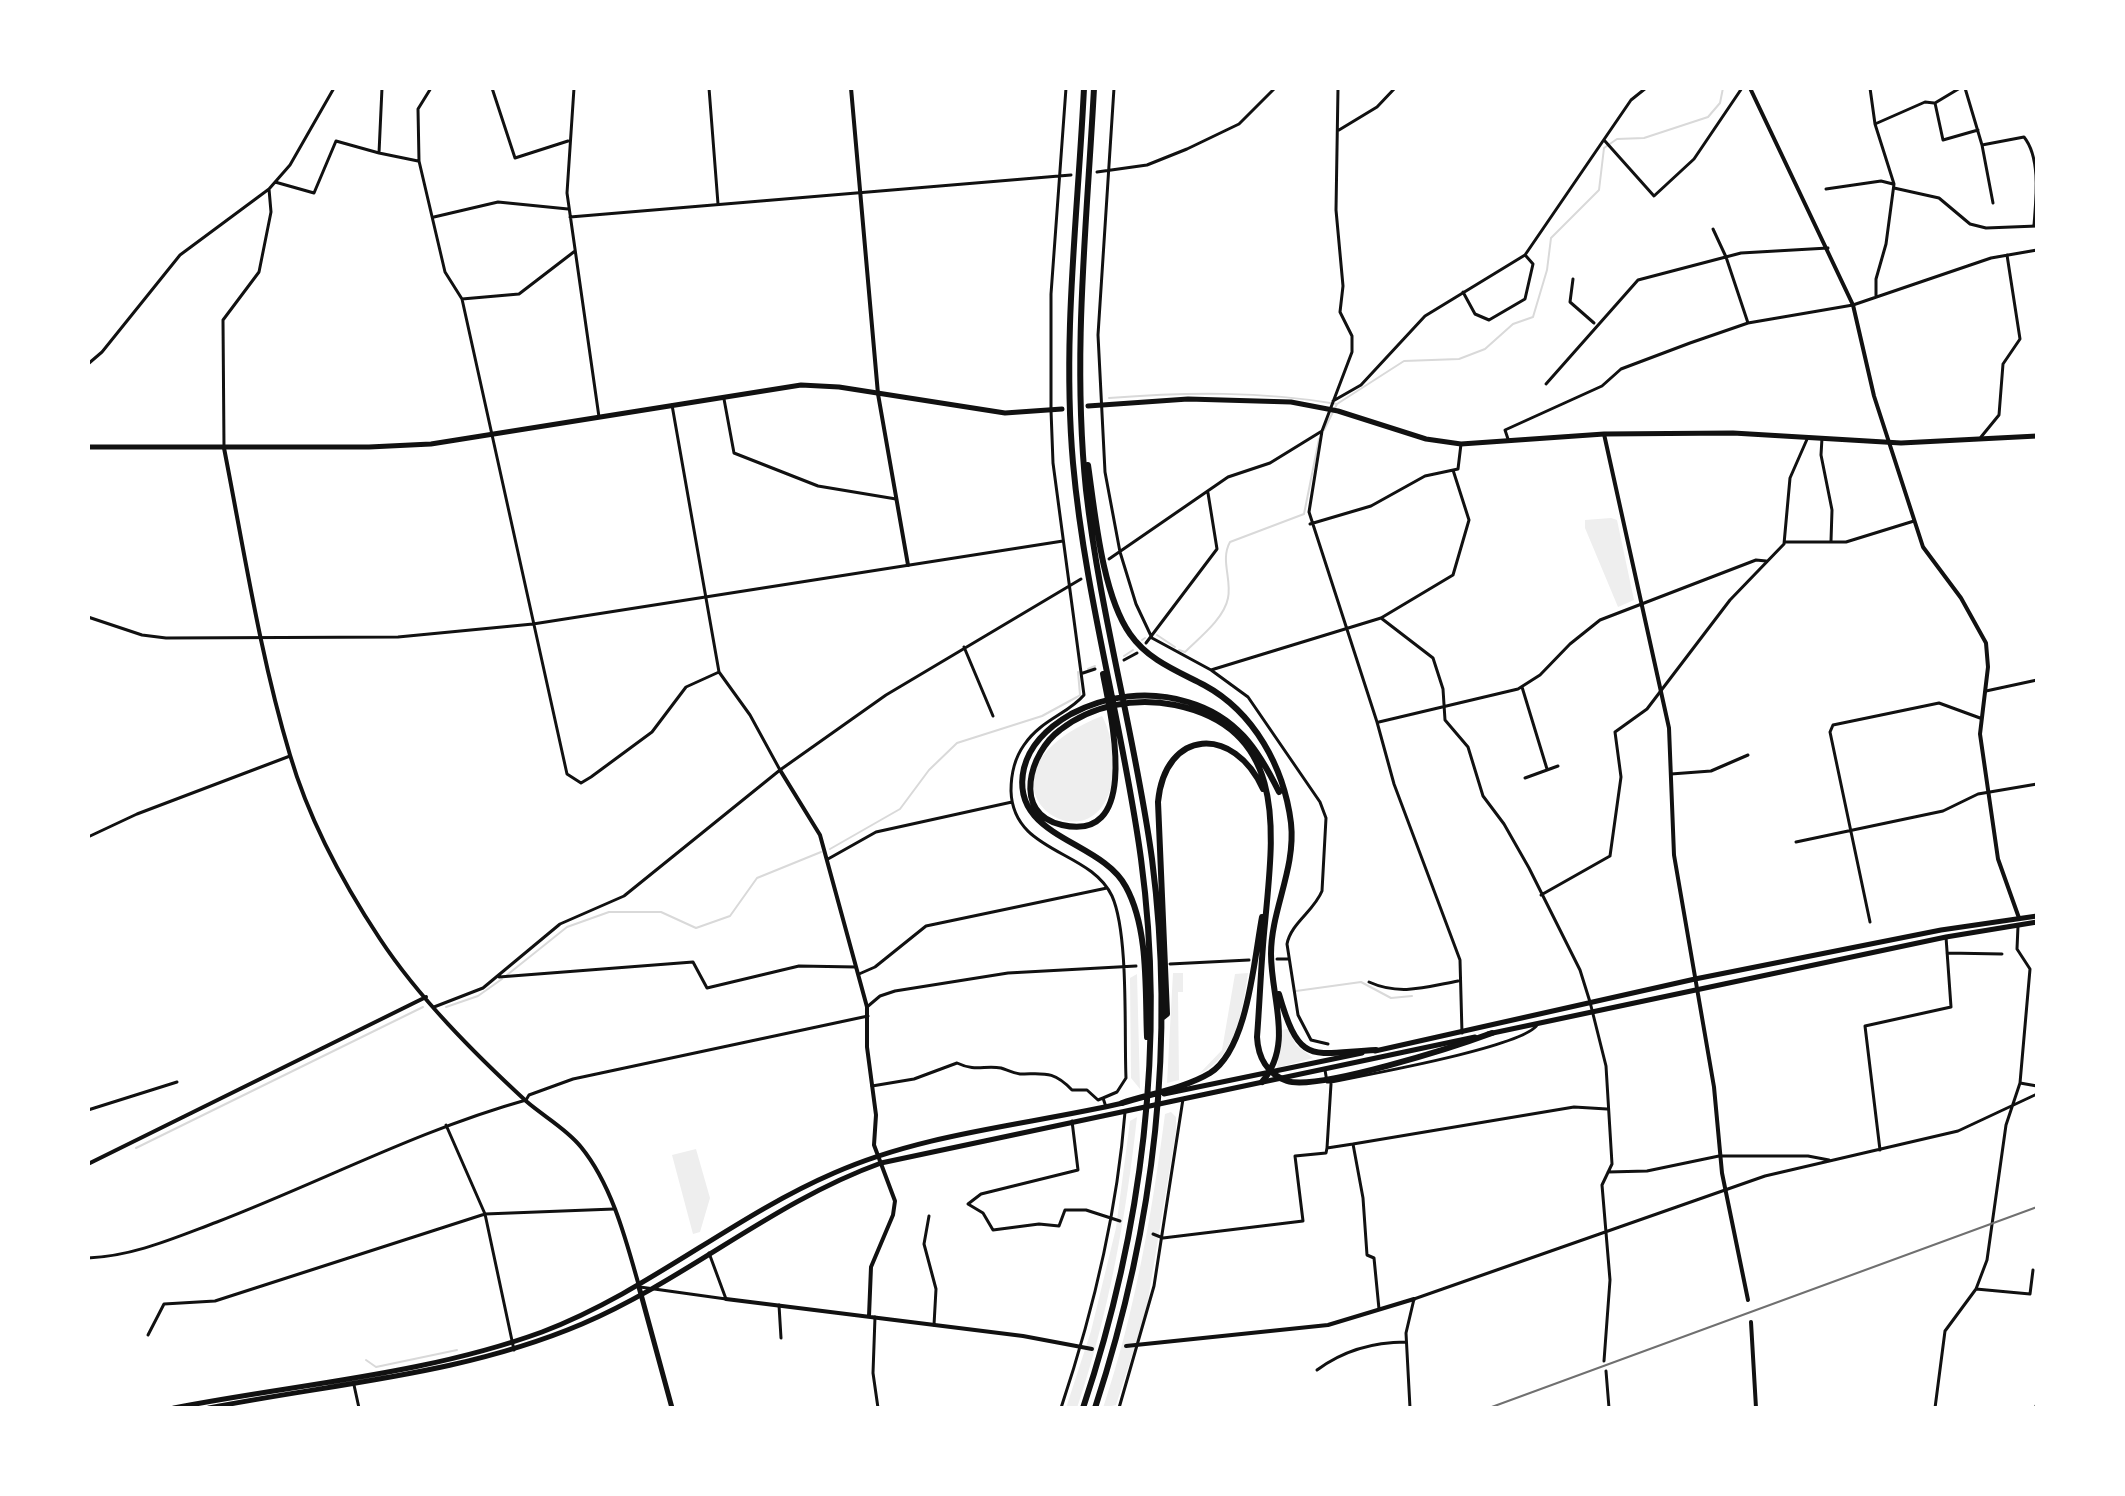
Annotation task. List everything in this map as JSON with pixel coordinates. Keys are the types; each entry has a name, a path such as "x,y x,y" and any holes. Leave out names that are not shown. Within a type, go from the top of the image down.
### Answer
{"highway":[{"path":"1083,1408 1121,1279 1137,1196 1148,1087 1150,983 1143,876 1091,593 1076,493 1069,399 1069,306 1084,88"},
{"path":"1094,88 1080,305 1081,434 1094,541 1152,862 1161,1019 1157,1113 1136,1256 1095,1408"},
{"path":"1081,434 1104,557 1126,628 1147,654 1218,692 1246,717 1272,757 1291,822 1286,888 1273,933 1272,971 1278,1054 1262,1082"},
{"path":"1148,1087 1144,982 1131,897 1109,866 1052,833 1035,817 1025,797 1023,779 1031,750 1065,718 1101,702 1143,695 1184,701 1220,715 1247,737 1264,762 1286,806"},
{"path":"1113,713 1117,767 1110,801 1097,818 1085,824 1066,826 1052,822 1036,806 1031,791 1031,768 1042,747 1058,731 1091,712 1144,702 1195,711 1234,734 1259,766 1272,815 1257,1037 1263,1062 1284,1080 1303,1083 1333,1079 1448,1050 1492,1033"},
{"path":"1161,1019 1167,1014 1158,802 1164,774 1174,759 1187,749 1202,743 1220,744 1237,753 1249,766 1272,815"},
{"path":"1124,1107 1206,1075 1226,1058 1246,1004 1268,886"},
{"path":"1272,971 1292,1032 1304,1048 1324,1055 1376,1050"}],"main road":[{"path":"88,447 394,446 494,435 801,385 1005,413 1062,409"},
{"path":"1088,406 1211,399 1291,402 1330,408 1412,436 1461,444 1604,434 1733,433 1891,443 2037,436"},
{"path":"174,1408 459,1358 511,1342 639,1287 800,1188 880,1159 1106,1107 1183,1099 2037,916"},
{"path":"209,1408 440,1370 514,1350 642,1295 803,1195 880,1159 1072,1121 1270,1072 1462,1033 1695,979 2018,921 2037,922"},
{"path":"639,1287 672,1408"}],"street":[{"path":"88,364 102,352 180,255 269,189 290,165 334,88"},
{"path":"379,153 382,88"},
{"path":"431,88 417,113 419,162 445,272 462,299 567,774 581,783 652,732 686,687 719,672"},
{"path":"492,88 515,158 570,140"},
{"path":"574,88 568,209 599,417"},
{"path":"709,88 718,205"},
{"path":"851,88 878,394 908,565"},
{"path":"872,1086 914,1079 957,1063 973,1070 998,1067 1017,1074 1035,1070 1061,1079 1072,1090 1087,1090 1098,1100 1117,1092 1126,1078 1120,922 1107,888 1099,879 1027,831 1012,802 1012,772 1018,755 1045,721 1081,698 1082,673 1068,587 1051,410 1051,294 1066,88"},
{"path":"1114,88 1098,335 1105,472 1120,552 1136,604 1152,638 1235,684 1259,709 1325,810 1322,891 1318,901 1289,934 1288,959 1303,1028 1311,1040 1328,1044"},
{"path":"1097,172 1147,165 1239,124 1275,88"},
{"path":"1338,88 1336,210 1343,286 1340,312 1352,336 1352,352 1322,431 1309,512 1310,524 1377,722 1394,784 1460,960 1458,981 1462,1033"},
{"path":"1339,130 1377,107 1395,88"},
{"path":"1333,401 1361,385 1425,316 1525,255 1631,100 1646,88"},
{"path":"1604,140 1654,196 1694,159 1742,88"},
{"path":"1750,88 1853,305 1874,396 1929,559 1961,598 1980,629 1988,656 1980,718 1981,747 1998,859 2018,921 2017,949 2030,969 2020,1083 2010,1109 1987,1260 1976,1289 1945,1331 1935,1408"},
{"path":"1870,88 1875,124 1894,186 1888,209 1886,244 1876,279 1876,297"},
{"path":"1875,124 1925,102 1935,103 1962,88 1978,130 1993,203"},
{"path":"1935,103 1943,140 1978,130"},
{"path":"1826,189 1881,181 1939,198 1970,224 1986,228 2035,226 2035,182 2030,144 2024,137 1982,145"},
{"path":"275,182 314,193 336,141 419,162"},
{"path":"570,217 1071,175"},
{"path":"269,189 271,212 259,272 223,320 224,448 261,637 290,756 316,825 348,887 382,942 434,1007 526,1100 580,1145 602,1178 639,1287 1023,1336 1092,1349"},
{"path":"434,217 498,202 568,209"},
{"path":"1713,229 1726,257 1748,323"},
{"path":"1546,384 1559,372 1595,324 1638,280 1741,253 1828,248"},
{"path":"1508,439 1505,430 1602,386 1621,369 1748,323 1853,305 1972,263 2037,250"},
{"path":"462,299 519,294 575,251"},
{"path":"1463,292 1475,314 1489,320 1525,299 1533,264 1525,255"},
{"path":"1980,439 1999,415 2003,364 2020,339 2007,255"},
{"path":"1573,279 1570,302 1595,324"},
{"path":"724,396 734,453 818,486 896,499"},
{"path":"672,405 719,672 750,715 820,835 867,1007 867,1047 876,1115 874,1145 895,1201 893,1215 871,1267 873,1373 878,1408"},
{"path":"1109,559 1228,477 1270,463 1322,431"},
{"path":"1604,434 1669,728 1674,855 1714,1087 1719,1156 1748,1300"},
{"path":"1541,895 1610,856 1621,777 1615,732 1641,715 1719,613 1785,542 1790,478 1808,437"},
{"path":"1822,438 1821,455 1832,510 1831,542"},
{"path":"1310,524 1371,506 1425,476 1453,470 1459,466 1461,444"},
{"path":"1211,670 1381,618 1453,575 1469,520 1453,470"},
{"path":"1146,643 1217,549 1208,493"},
{"path":"1785,542 1846,542 1914,521"},
{"path":"88,617 142,635 166,638 398,637 533,624 1063,541"},
{"path":"1377,722 1522,687 1540,675 1570,644 1600,620 1756,560 1766,561"},
{"path":"434,1007 464,997 499,977 560,924 624,896 780,770 886,695 949,661 964,647 1081,579"},
{"path":"1381,618 1433,658 1443,689 1443,708 1451,730 1468,747 1483,796 1504,824 1580,970 1590,1002 1606,1066 1612,1164 1602,1185 1610,1280 1604,1361"},
{"path":"964,647 993,716"},
{"path":"1124,660 1137,653"},
{"path":"1082,673 1095,669"},
{"path":"1985,691 2037,680"},
{"path":"1522,687 1547,769"},
{"path":"1870,922 1830,732 1833,725 1939,703 1980,718"},
{"path":"1671,774 1711,771 1748,755"},
{"path":"88,837 137,814 290,756"},
{"path":"1525,778 1558,766"},
{"path":"1796,842 1943,811 1975,795 2037,784"},
{"path":"828,859 876,832 1012,802"},
{"path":"858,974 875,967 926,926 1107,888"},
{"path":"1880,1152 1865,1026 1951,1007 1946,937"},
{"path":"1947,953 2002,954"},
{"path":"1277,959 1288,959"},
{"path":"1170,964 1249,960"},
{"path":"499,977 693,962 707,988 799,966 856,967"},
{"path":"867,1007 880,996 895,991 1008,973 1136,966"},
{"path":"1369,982 1389,991 1407,991 1458,981"},
{"path":"88,1164 426,997"},
{"path":"88,1258 120,1257 176,1237 446,1125 526,1100 529,1095 573,1079 868,1016"},
{"path":"1325,1069 1327,1082 1495,1046 1532,1032 1539,1022"},
{"path":"1153,1234 1163,1238 1303,1221 1295,1156 1326,1153 1333,1079"},
{"path":"88,1110 177,1082"},
{"path":"2020,1083 2037,1086"},
{"path":"1126,1346 1328,1325 1414,1299 1726,1189 1829,1160 1880,1152 1958,1131 2037,1094"},
{"path":"1103,1098 1106,1107"},
{"path":"1119,1408 1139,1344 1163,1238 1183,1099"},
{"path":"1061,1408 1081,1349 1112,1218 1124,1107"},
{"path":"1327,1148 1574,1107 1607,1109"},
{"path":"1072,1121 1078,1170 981,1194 968,1204 983,1213 993,1230 1039,1224 1059,1226 1065,1210 1086,1210 1120,1221"},
{"path":"446,1125 485,1214 514,1350"},
{"path":"1353,1144 1363,1198 1367,1255 1374,1258 1379,1310"},
{"path":"1608,1172 1647,1171 1719,1156 1808,1156 1829,1160"},
{"path":"148,1335 164,1304 215,1301 485,1214 614,1209"},
{"path":"929,1216 924,1244 936,1289 934,1325"},
{"path":"709,1253 726,1299"},
{"path":"1976,1289 2030,1294 2033,1270"},
{"path":"1410,1408 1406,1342 1408,1314 1414,1299"},
{"path":"779,1305 781,1338"},
{"path":"1751,1322 1756,1408"},
{"path":"1317,1370 1343,1354 1378,1342 1406,1342"},
{"path":"1606,1371 1609,1408"},
{"path":"352,1377 359,1408"}],"shaded area":[{"path":"1585,520 1617,520 1634,600 1618,607 1585,528"},
{"path":"1102,716 1112,748 1112,782 1100,809 1081,821 1061,819 1043,808 1034,789 1037,766 1058,740"},
{"path":"1173,973 1183,973 1183,992 1178,992 1179,1080 1167,1083"},
{"path":"1248,973 1240,1017 1229,1045 1211,1067 1199,1074 1222,1050 1235,974"},
{"path":"1137,974 1140,1089 1131,1078 1130,978"},
{"path":"1288,1029 1296,1045 1313,1058 1277,1068 1282,1030"},
{"path":"1171,1112 1176,1117 1176,1131 1146,1312 1116,1405 1103,1408 1141,1262 1165,1114"},
{"path":"1137,1117 1122,1228 1107,1301 1077,1408 1066,1408 1091,1331 1116,1228 1130,1121"},
{"path":"696,1149 710,1198 700,1232 693,1234 672,1155"}],"waterway":[{"path":"1109,398 1223,394 1337,404 1404,361 1459,359 1485,349 1513,324 1533,317 1547,270 1551,238 1599,190 1604,148 1617,139 1644,138 1708,117 1720,103 1723,88"},
{"path":"1324,430 1337,404"},
{"path":"1179,650 1185,652 1197,641 1226,606 1229,591 1226,556 1230,542 1304,514 1319,439"},
{"path":"1157,635 1175,647"},
{"path":"1124,656 1133,650"},
{"path":"1088,669 1095,666"},
{"path":"830,849 900,809 929,770 957,743 1042,716 1080,695 1078,672"},
{"path":"507,975 567,927 609,912 661,912 696,928 730,916 757,878 821,852"},
{"path":"446,1007 478,996 502,979"},
{"path":"1296,991 1361,982 1391,998 1412,996"},
{"path":"136,1148 423,1007"},
{"path":"366,1360 376,1367 457,1350"}],"railway":[{"path":"1489,1408 2037,1207"}]}
